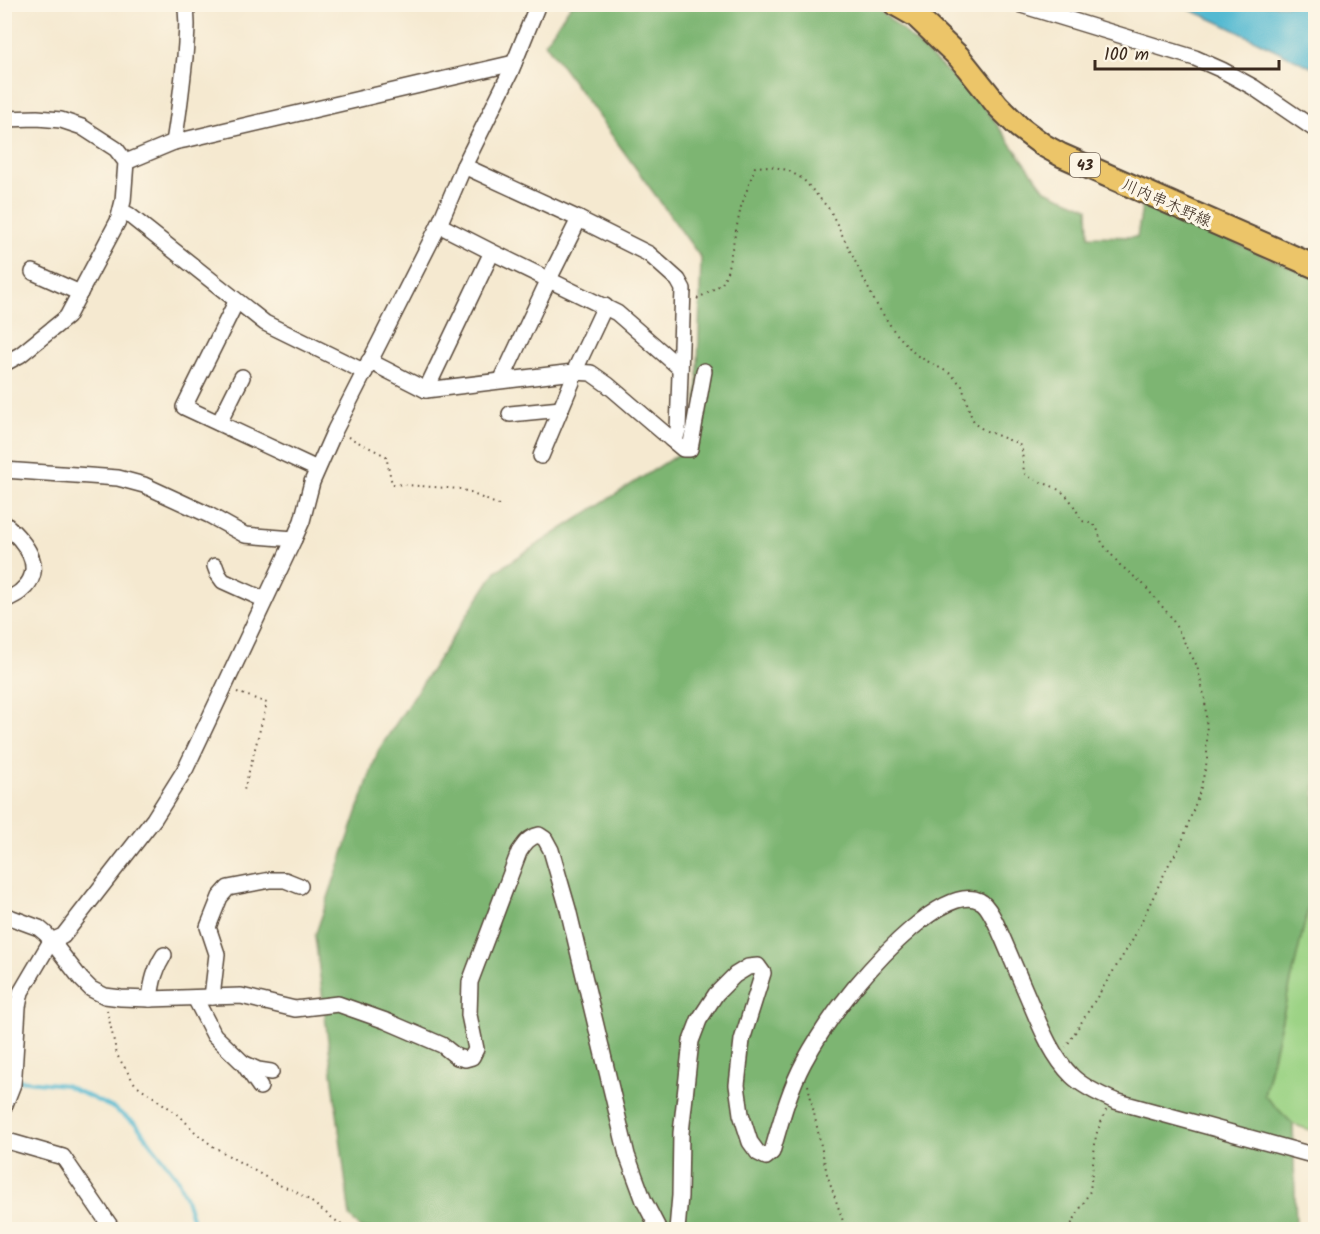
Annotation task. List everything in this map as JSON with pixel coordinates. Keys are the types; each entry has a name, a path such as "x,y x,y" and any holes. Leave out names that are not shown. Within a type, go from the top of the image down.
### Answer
{"main road":[{"name":"川内串木野線","path":"895,4 916,16 959,57 998,106 1019,127 1043,145 1316,267"}],"street":[{"path":"174,142 181,101 187,33 188,16 185,4"},
{"path":"4,1107 13,1084 9,1069 21,992 51,941 63,936 154,819 186,768 302,521 312,482 334,430 439,225 464,166 514,63 538,4"},
{"path":"1018,4 1195,58 1253,87 1316,130"},
{"path":"126,162 174,142 514,63"},
{"path":"4,119 61,120 82,128 116,149 126,162 123,201 118,221 67,317 20,355 4,362"},
{"path":"464,166 649,254 678,280 683,289 678,430 676,437 671,439"},
{"path":"121,211 265,323 426,390 574,372 591,374 608,384 683,449 690,449 704,371"},
{"path":"502,379 579,219"},
{"path":"439,225 617,312 680,368"},
{"path":"426,390 492,252"},
{"path":"33,272 80,293"},
{"path":"236,302 184,407 317,470"},
{"path":"541,456 574,372 605,306"},
{"path":"219,423 242,377"},
{"path":"510,414 561,409"},
{"path":"4,470 118,478 144,485 209,515 245,536 294,539"},
{"path":"4,522 28,548 34,564 31,580 21,591 4,601"},
{"path":"216,566 223,581 265,600"},
{"path":"4,915 39,928 81,979 91,989 105,996 150,999 240,996 295,1009 338,1004 387,1021 442,1045 457,1057 465,1059 472,1056 476,1049 469,1015 470,982 519,852 532,836 539,835 545,839 551,850 568,909 627,1155 644,1201 659,1230"},
{"path":"212,997 218,954 208,927 220,897 228,888 270,880 285,880 300,886"},
{"path":"677,1230 681,1133 691,1041 699,1020 716,994 735,975 748,967 758,966 763,973 742,1040 737,1085 741,1114 750,1142 758,1153 766,1157 772,1152 790,1092 804,1062 823,1030 854,987 888,949 932,912 951,901 965,898 980,901 998,927 1042,1032 1058,1060 1074,1078 1095,1092 1111,1099 1316,1156"},
{"path":"150,999 153,976 164,955"},
{"path":"195,998 214,1035 243,1063 260,1087"},
{"path":"243,1063 258,1070 271,1072"},
{"path":"4,1140 63,1157 114,1230"}],"path":[{"path":"682,309 722,284 728,272 741,207 755,167 770,166 787,170 803,179 830,210 875,302 894,331 916,355 951,374 962,386 975,424 1019,444 1022,450 1024,473 1060,490 1071,500 1082,521 1094,524 1102,543 1120,565 1143,584 1171,617 1197,666 1205,699 1207,761 1200,791 1185,835 1132,941 1058,1060"},
{"path":"334,430 386,456 392,484 461,489 501,506"},
{"path":"223,687 267,703 243,794"},
{"path":"105,996 117,1055 135,1084 179,1115 195,1133 214,1147 279,1185 293,1190 348,1230"},
{"path":"804,1062 827,1174 846,1230"},
{"path":"1071,1230 1071,1225 1090,1191 1095,1135 1111,1099"}],"green space":[{"path":"571,5 875,5 981,103 1045,190 1088,208 1089,236 1137,237 1143,202 1315,278 1315,911 1308,909 1264,1095 1293,1124 1296,1229 361,1229 350,1217 315,936 378,751 496,571 696,443 701,258 545,43"},
{"path":"1308,908 1316,911 1315,1132 1293,1124 1264,1096"}],"water":[{"path":"1179,5 1315,5 1315,69 1218,22"}],"waterway":[{"path":"18,1080 65,1085 113,1108 136,1124 176,1176 196,1230"}]}
